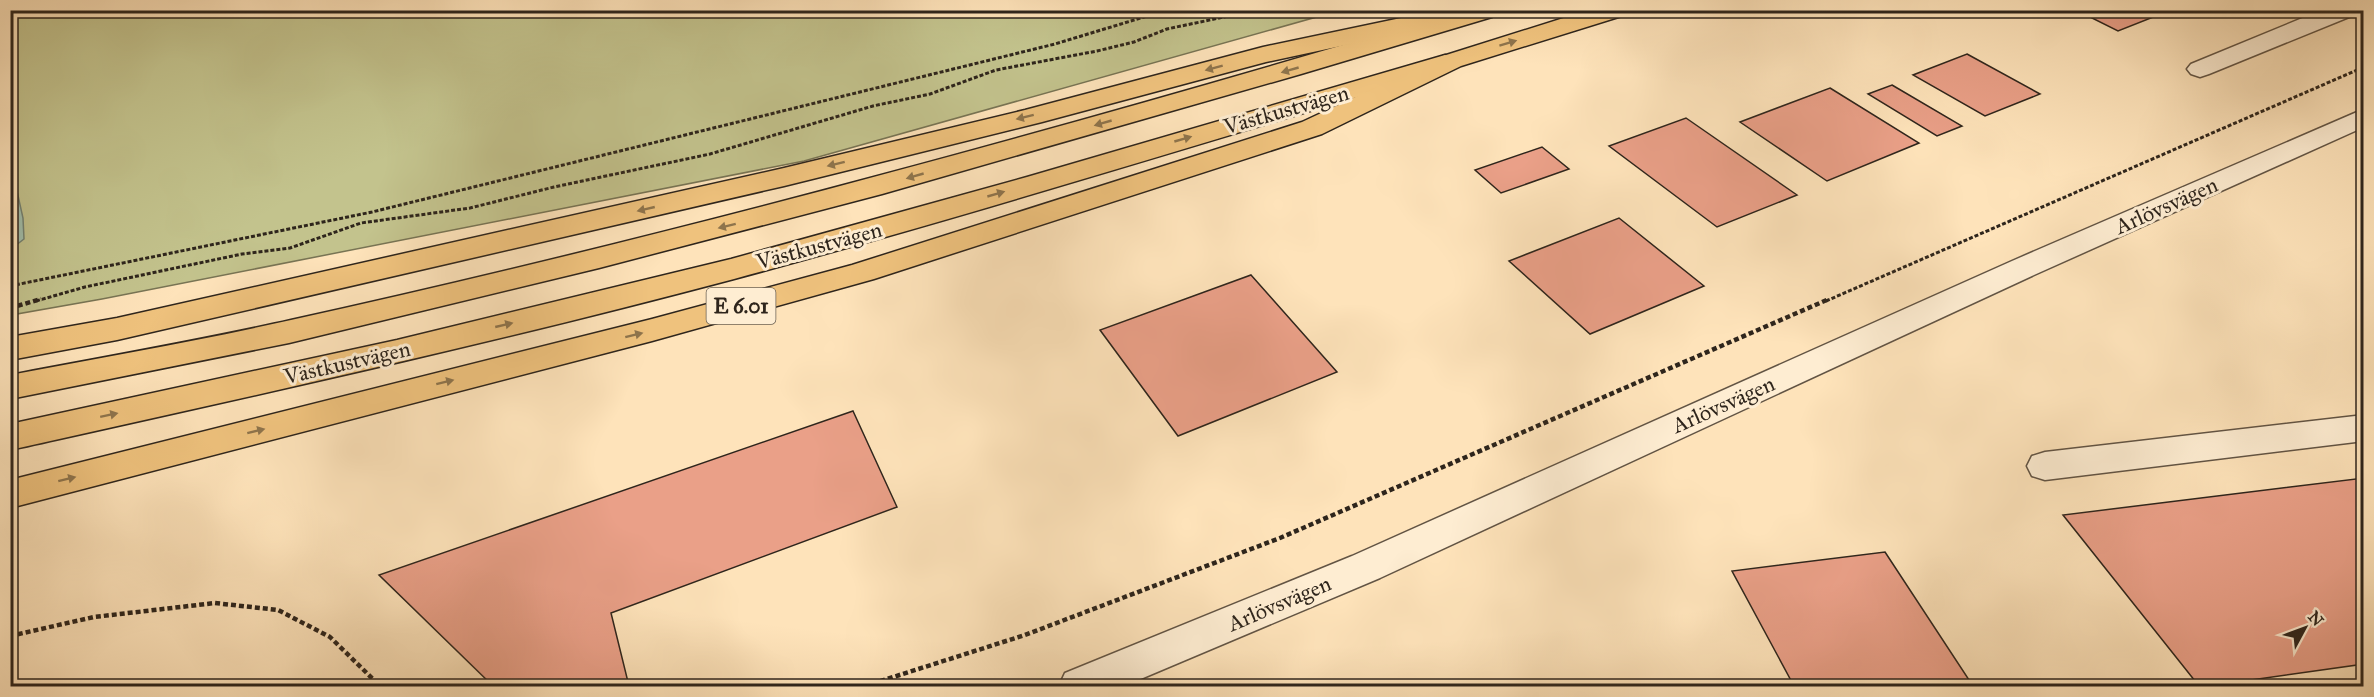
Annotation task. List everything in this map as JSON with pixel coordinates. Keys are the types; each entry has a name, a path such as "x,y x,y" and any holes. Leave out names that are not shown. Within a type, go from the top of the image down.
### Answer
{"main road":[{"path":"10,349 117,329 772,180 1032,116 1263,55 1476,10"},
{"name":"Västkustvägen","path":"10,387 289,332 599,258 872,188 1280,73 1487,10"},
{"name":"Västkustvägen","path":"10,437 285,377 640,293 884,227 1452,61 1616,10"},
{"name":"E 6.01","path":"10,494 652,330 863,272 1312,128 1452,61"}],"street":[{"path":"2200,69 2345,10"},
{"name":"Arlövsvägen","path":"1080,687 1366,567 2024,268 2364,117"},
{"path":"2045,465 2364,428"}],"path":[{"path":"10,286 372,212 1055,44 1167,10"},
{"path":"10,308 96,285 242,254 290,248 362,223 470,208 554,187 710,154 873,106 930,94 996,70 1097,51 1134,42 1167,29 1257,10"},
{"path":"865,687 1025,635 1280,538 2364,67"},
{"path":"10,636 94,617 215,603 278,610 330,637 380,687"}],"green space":[{"path":"11,11 1338,11 804,161 11,315"}],"shaded area":[{"path":"11,164 23,218 24,239 11,249"}],"building":[{"path":"2076,10 2171,10 2118,31"},
{"path":"1967,54 2040,94 1985,116 1913,75"},
{"path":"1892,85 1962,126 1937,136 1868,94"},
{"path":"1830,88 1919,143 1827,181 1740,122"},
{"path":"1686,118 1797,195 1717,227 1609,146"},
{"path":"1542,147 1569,169 1501,193 1475,170"},
{"path":"1619,218 1704,286 1590,334 1509,261"},
{"path":"1251,275 1337,372 1178,436 1100,330"},
{"path":"853,411 897,507 611,613 629,686 493,686 379,575"},
{"path":"2364,478 2364,664 2209,686 2199,686 2063,515"},
{"path":"1885,552 1973,686 1794,686 1732,571"}]}
